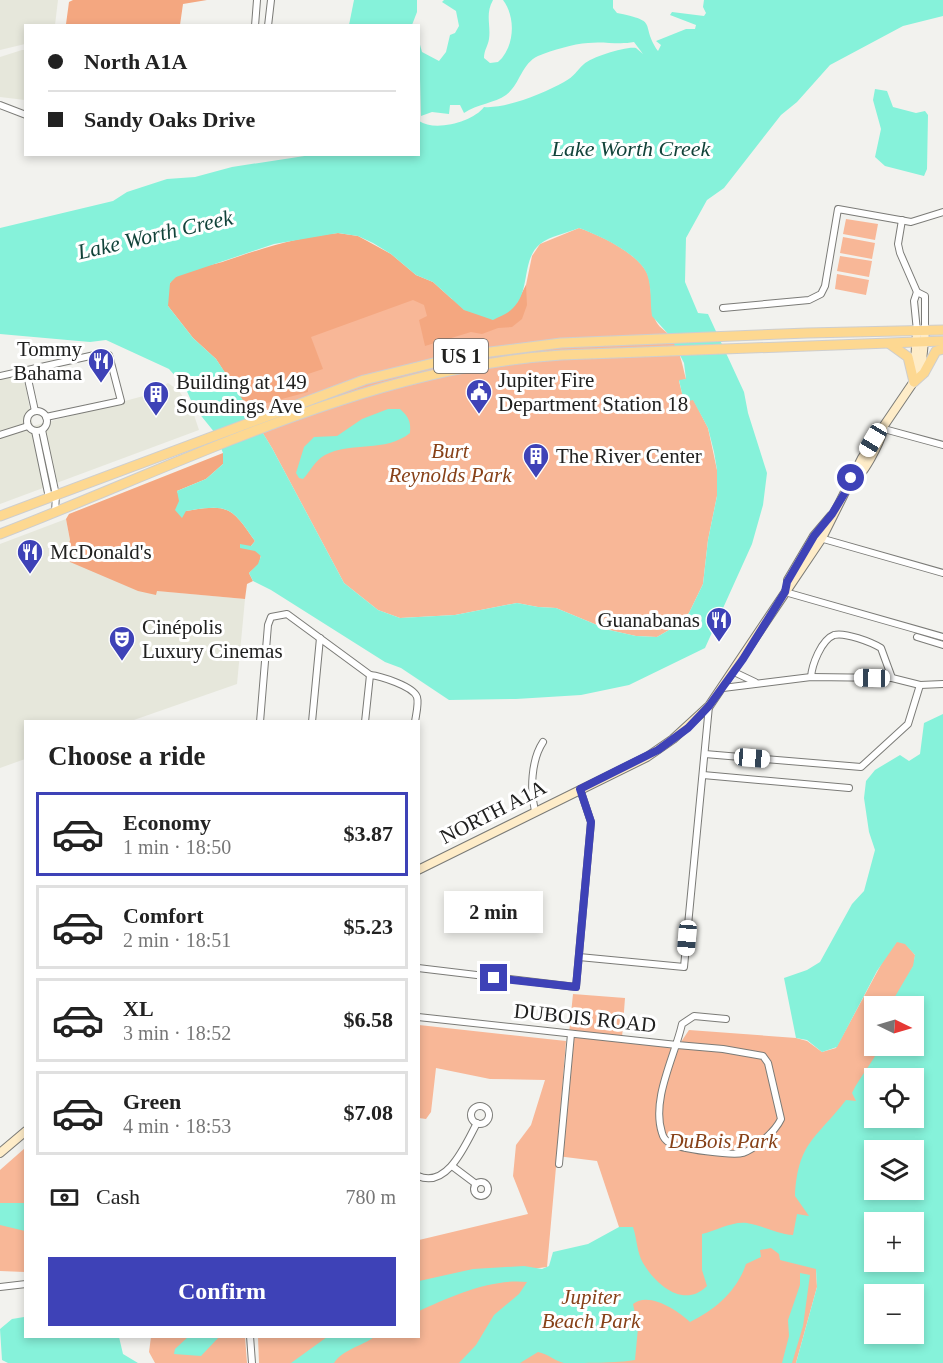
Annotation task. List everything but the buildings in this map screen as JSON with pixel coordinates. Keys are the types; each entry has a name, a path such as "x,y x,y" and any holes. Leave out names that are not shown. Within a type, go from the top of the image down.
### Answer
{"main road":[{"name":"US 1","path":"0,516 364,380 455,357 535,345 727,336 943,330"},
{"name":"US 1","path":"0,534 272,426 368,391 468,366 534,357 734,347 943,341"},
{"path":"888,343 908,357 914,382 924,374 936,351 943,349"}],"street":[{"path":"255,24 258,0"},
{"path":"267,24 271,0"},
{"path":"0,105 24,114"},
{"path":"723,308 809,300 818,297 825,286 838,209 919,221 943,212"},
{"path":"902,220 899,248 917,292 924,296 926,306 921,331"},
{"path":"917,292 914,301 921,331"},
{"name":"NORTH A1A","path":"420,869 658,750 688,728 709,706 734,672 785,592 852,481 851,478 862,458 914,382 921,331"},
{"path":"0,376 106,354 112,360 121,401 46,417"},
{"path":"26,370 35,411"},
{"path":"35,411 41,412 46,417 46,426 38,431"},
{"path":"28,426 27,418 35,411"},
{"path":"0,435 28,426 38,431"},
{"path":"884,429 943,446"},
{"path":"38,431 56,512"},
{"path":"818,537 943,573"},
{"path":"785,592 943,637"},
{"path":"260,720 268,625 271,616 275,614 287,614 369,675 383,677 414,693 417,698 415,720"},
{"path":"811,677 813,665 821,651 830,638 838,635 881,648 892,678"},
{"path":"917,637 943,645"},
{"path":"312,720 320,638"},
{"path":"734,672 759,682"},
{"path":"365,720 369,675"},
{"path":"723,688 811,677 892,678 920,685 943,684"},
{"path":"705,754 861,766 908,724 920,685"},
{"path":"579,957 684,967 709,706"},
{"path":"536,811 532,800 536,756 543,742"},
{"path":"703,775 849,788"},
{"path":"420,968 576,987 591,822 580,789"},
{"path":"677,1045 682,1024 694,1016 726,1019"},
{"name":"DUBOIS ROAD","path":"420,1017 723,1049 763,1056 768,1063 782,1115 779,1124 754,1147 738,1154 683,1148 667,1141 660,1125 661,1101 677,1045"},
{"path":"559,1164 571,1034"},
{"path":"420,1176 441,1175 452,1166 477,1123"},
{"path":"0,1153 24,1133"},
{"path":"452,1166 476,1184"},
{"path":"0,1287 24,1284"},
{"path":"250,1338 252,1362"}],"shaded area":[{"path":"0,0 58,0 55,24 24,24 24,44 0,50"},
{"path":"73,0 207,0 183,4 180,24 66,24 69,2"},
{"path":"24,50 24,100 0,97 0,57"},
{"path":"338,233 358,236 391,254 416,275 433,282 464,310 478,314 517,303 526,285 527,305 522,319 512,327 498,328 482,334 471,332 425,346 419,320 427,316 424,305 413,300 311,337 323,369 308,374 308,392 248,408 216,359 193,338 168,306 170,283 180,274 195,269 281,244"},
{"path":"22,367 33,426 147,395 168,383 179,391 193,412 199,430 0,504 0,373"},
{"path":"223,453 223,464 206,479 177,491 186,511 211,508 227,510 234,514 255,541 251,546 261,555 259,564 249,573 253,581 247,584 245,599 157,591 156,595 138,591 70,562 65,556 70,540 66,519 69,514"},
{"path":"66,519 70,540 65,555 148,590 245,599 237,684 134,720 24,720 24,759 0,768 0,544"}],"green space":[{"path":"846,219 878,224 875,240 843,234"},
{"name":"Burt Reynolds Park","path":"579,228 627,252 647,273 654,317 658,325 673,341 680,357 686,379 679,381 684,401 693,399 708,428 717,470 717,496 708,540 703,584 689,613 676,626 657,637 636,636 609,630 556,608 517,603 455,615 400,618 378,610 344,583 272,448 170,283 517,303 526,285 532,256 540,244"},
{"path":"843,237 875,243 872,259 840,253"},
{"path":"840,256 872,261 869,277 837,271"},
{"path":"837,274 869,280 866,295 835,289"},
{"path":"897,941 905,943 915,955 914,965 897,996 864,996"},
{"path":"573,994 625,998 622,1038 681,1042 689,1030 796,1038 807,1041 822,1052 836,1048 864,996 864,1056 878,1056 873,1068 864,1068 864,1086 857,1101 816,1269 817,1287 796,1363 259,1363 258,1338 420,1338 420,1289 549,1270 620,1230 597,1161 557,1156 547,1267 420,1283 420,1240 528,1214 513,1176 516,1145 531,1125 545,1080 490,1079 436,1068 431,1112 426,1119 420,1118 420,1025 566,1041 557,1153"},
{"path":"24,1149 24,1272 0,1271 0,1170"},
{"path":"151,1338 245,1338 247,1363 155,1363 149,1352"}],"water":[{"path":"354,0 417,0 417,12 412,24 349,24"},
{"name":"Lake Worth Creek","path":"444,0 493,0 489,10 489,39 484,58 490,63 498,62 504,56 512,32 510,15 503,0 613,0 613,8 617,13 639,19 647,25 658,51 661,45 656,41 686,29 695,29 696,25 670,15 672,12 704,16 706,13 703,7 704,0 943,0 943,16 903,26 830,65 797,102 781,115 724,188 707,200 686,238 685,282 698,313 708,314 744,392 748,413 767,473 763,505 752,544 705,648 629,685 581,695 449,700 401,668 385,662 253,581 249,573 258,564 261,556 255,551 240,548 240,544 251,546 255,541 234,514 220,508 211,508 186,511 182,518 175,510 179,501 177,491 206,479 223,464 223,453 215,433 194,407 185,387 169,369 106,340 90,342 0,334 0,228 113,201 127,192 167,179 195,177 232,167 304,156 420,156 420,121 434,126 463,121 484,107 514,103 546,91 568,80 584,64 601,55 631,48 636,48 643,54 634,42 594,43 563,48 532,60 515,86 502,98 464,113 460,105 450,105 449,114 432,112 421,116 420,45 422,52 439,61 446,52 450,35 455,33 459,26 456,11 442,2","holes":["579,228 607,240 636,259 647,274 652,316 670,336 684,363 686,379 679,380 684,402 693,400 708,428 717,470 717,496 708,540 703,584 689,613 676,626 657,637 636,636 609,630 556,608 517,603 455,615 400,618 378,610 344,583 272,448 236,389 216,359 193,338 168,306 170,283 176,277 274,244 338,233 358,236 373,243 391,254 416,275 433,282 464,310 493,320 509,312 519,301 530,258 544,241"]},
{"path":"875,89 887,91 893,107 916,113 925,111 928,115 927,169 924,176 885,166 875,157 881,129 873,100"},
{"path":"388,409 400,409 403,412 409,420 410,433 390,443 346,448 325,455 315,463 303,479 299,478 296,473 304,447 314,437 337,436 362,419"},
{"path":"943,714 943,1363 796,1363 817,1287 816,1269 780,1260 779,1254 771,1248 760,1250 761,1257 746,1264 737,1283 724,1299 708,1312 690,1322 678,1312 654,1301 639,1301 633,1304 638,1328 635,1360 564,1363 538,1352 520,1363 459,1363 476,1345 494,1315 519,1294 527,1282 485,1286 420,1311 420,1281 473,1269 524,1266 542,1269 549,1266 553,1252 588,1244 619,1227 633,1227 639,1255 655,1279 680,1295 698,1293 707,1286 702,1270 702,1234 730,1225 747,1223 793,1235 797,1214 809,1216 795,1196 800,1164 810,1142 846,1100 856,1101 852,1093 864,1073 864,1128 924,1128 924,1068 867,1068 875,1056 924,1056 924,996 895,996 913,966 915,955 905,944 897,942 877,971 837,1047 822,1052 807,1040 796,1038 784,978 807,970 820,962 852,904 864,891 875,850 869,832 864,798 866,781 875,770 900,755 909,761 920,754 924,723"},
{"path":"0,1203 24,1203 24,1231 0,1225"},
{"path":"800,1273 810,1275 803,1326 792,1363 782,1363 789,1336 788,1320 800,1285"},
{"path":"24,1317 24,1338 119,1338 123,1354 138,1363 8,1363 2,1360 0,1329 12,1319"},
{"path":"187,1338 218,1338 201,1356 174,1354 175,1349"},
{"path":"326,1338 372,1338 342,1355 334,1363 291,1363"}],"place":[{"name":"Tommy Bahama","path":"101,384"},
{"name":"Jupiter Fire Department Station 18","path":"479,415"},
{"name":"Building at 149 Soundings Ave","path":"156,417"},
{"name":"The River Center","path":"536,479"},
{"name":"McDonald's","path":"30,575"},
{"name":"Guanabanas","path":"719,643"},
{"name":"Cinépolis Luxury Cinemas","path":"122,662"}],"route":[{"path":"494,978 576,987 591,822 588,806 580,789 630,766 674,740 709,706 734,672 785,592 791,575 814,536 832,514 852,481 851,478"}],"park label":[{"name":"DuBois Park","path":"723,1141"},
{"name":"Jupiter Beach Park","path":"591,1309"}]}
